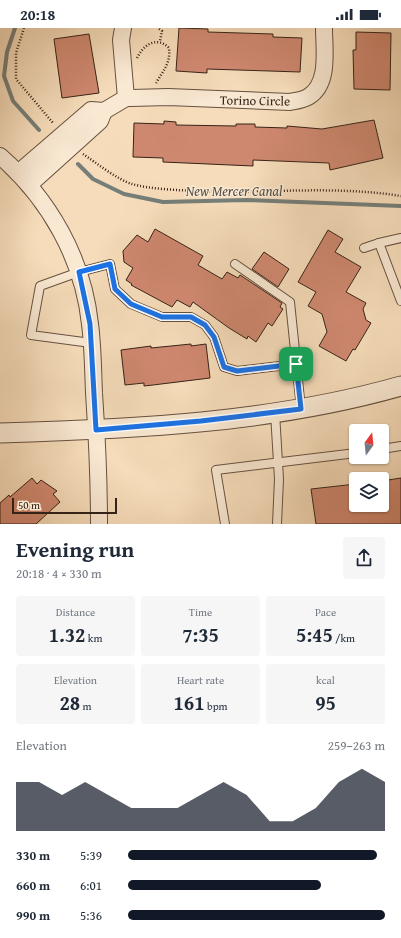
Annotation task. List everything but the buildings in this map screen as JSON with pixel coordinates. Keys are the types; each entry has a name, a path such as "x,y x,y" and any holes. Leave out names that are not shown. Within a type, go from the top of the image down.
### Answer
{"street":[{"path":"123,28 121,40 126,98"},
{"name":"Torino Circle","path":"18,173 100,121 104,111 126,98 168,97 290,102 306,98 315,92 321,82 324,28"},
{"name":"Torino Circle","path":"28,185 68,140"},
{"path":"0,156 18,173 55,220 70,248 79,272 86,298 92,343 99,524"},
{"path":"0,433 96,430 275,413 358,398 401,386"}],"lane":[{"path":"364,248 401,238"},
{"path":"379,243 401,302"},
{"path":"92,343 31,335 40,286 79,272 110,264 115,289 131,304 162,317 191,317 205,325 214,337 224,367 237,371 296,364"},
{"path":"235,264 290,302 301,409"},
{"path":"275,413 278,463 277,524"},
{"path":"389,448 401,446"},
{"path":"225,524 216,470 349,453"}],"path":[{"path":"24,28 16,54 16,79 68,140 97,164 132,184 177,190 234,193 305,190 381,193 401,196"},
{"path":"159,29 162,31 160,41"},
{"path":"136,61 143,49 155,41 160,41 169,48 170,55 164,72 154,87"}],"waterway":[{"name":"New Mercer Canal","path":"15,28 7,52 4,76 13,101 39,130"},
{"name":"New Mercer Canal","path":"78,164 93,179 124,194 163,202 247,200 401,206"}],"route":[{"path":"110,264 115,289 131,304 162,317 191,317 205,325 214,337 220,351 224,367 237,371 296,364 301,409 201,421 96,430 90,324 86,298 79,272 110,264"}]}
